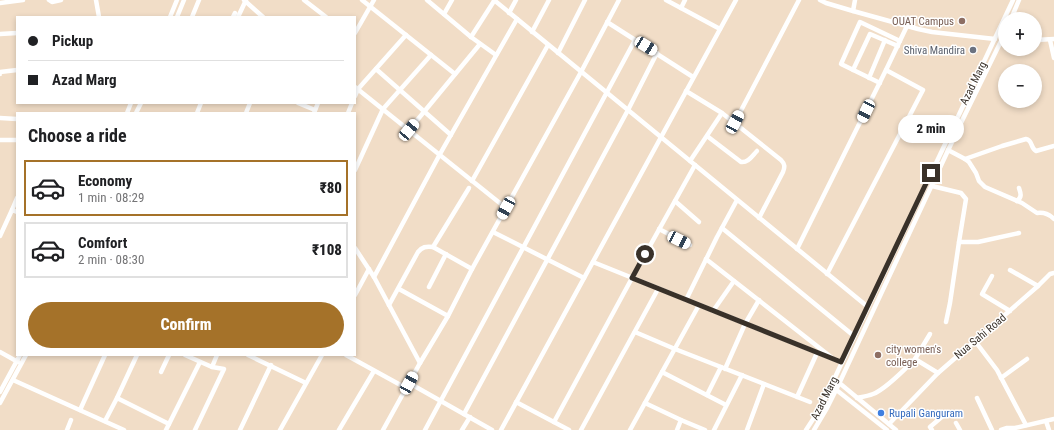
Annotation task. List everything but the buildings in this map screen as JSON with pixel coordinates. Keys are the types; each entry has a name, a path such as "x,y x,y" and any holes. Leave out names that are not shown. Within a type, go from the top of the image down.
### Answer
{"street":[{"path":"0,3 23,0"},
{"path":"49,0 52,2 61,0"},
{"path":"96,0 99,16"},
{"path":"170,16 177,0"},
{"path":"177,16 184,0"},
{"path":"192,16 199,0"},
{"path":"238,16 245,0 262,16"},
{"path":"304,0 325,16"},
{"path":"362,0 455,74"},
{"path":"356,31 374,0"},
{"path":"427,0 471,37 496,55"},
{"path":"444,14 452,0"},
{"path":"471,37 494,0 868,307"},
{"path":"509,13 516,0"},
{"path":"532,32 549,0"},
{"path":"558,53 585,0"},
{"path":"383,430 448,316 472,269 619,0"},
{"path":"666,0 720,29"},
{"path":"681,8 685,0"},
{"path":"501,430 736,0"},
{"path":"735,122 799,0"},
{"path":"820,0 853,11 932,32 998,39"},
{"path":"853,11 855,0"},
{"name":"Azad Marg","path":"806,430 821,407 1012,0"},
{"path":"1014,12 1019,0"},
{"path":"374,277 440,154 517,19"},
{"path":"607,22 694,77"},
{"path":"880,83 841,64 860,22 899,43"},
{"path":"797,249 907,26"},
{"path":"0,34 16,33"},
{"path":"853,70 870,34 885,40 899,43"},
{"path":"406,35 376,69 356,88 506,208"},
{"path":"425,430 635,40"},
{"path":"869,78 885,40"},
{"path":"1052,40 1054,58"},
{"path":"409,130 480,44"},
{"path":"472,181 548,45"},
{"name":"Azad Marg","path":"814,430 836,390 948,150 998,52"},
{"path":"464,414 628,110 657,53"},
{"path":"356,168 383,109 431,55"},
{"path":"376,69 451,135"},
{"path":"0,74 0,72 16,70"},
{"path":"828,274 923,90 886,70"},
{"path":"686,91 735,122 784,163 783,172 759,218"},
{"path":"300,104 315,112"},
{"path":"554,422 658,229 675,201 692,163 722,113"},
{"path":"0,118 16,119"},
{"path":"707,136 740,162 748,160 757,151"},
{"path":"965,159 1026,139 1029,139 1033,150 1036,151 1054,146"},
{"path":"0,140 16,140"},
{"path":"948,150 969,162 979,181 985,187 1022,203 1038,213 1043,212 1052,216 1054,219"},
{"path":"932,186 961,194 966,199 946,322"},
{"path":"433,247 469,188"},
{"path":"1017,201 1021,196 1019,188"},
{"path":"686,300 737,200"},
{"path":"675,201 699,222"},
{"path":"0,236 14,211"},
{"path":"722,228 854,336"},
{"path":"658,229 690,245"},
{"path":"493,232 584,278"},
{"path":"959,242 978,242 1019,233"},
{"path":"389,305 420,249 433,247 472,269"},
{"path":"356,250 374,277 420,363"},
{"path":"429,287 446,254"},
{"path":"706,259 836,360"},
{"path":"592,262 841,362"},
{"path":"356,293 369,269"},
{"path":"1010,270 1038,286"},
{"name":"Nua Sahi Road","path":"889,424 938,373 1010,311 1050,274 1054,273"},
{"path":"992,276 982,294 1010,311"},
{"path":"713,311 734,281"},
{"path":"399,289 448,316"},
{"path":"581,430 658,289"},
{"path":"707,395 759,300"},
{"path":"630,430 699,305"},
{"path":"635,332 810,402"},
{"path":"857,398 873,394 888,384 915,359 930,334"},
{"path":"975,341 997,370 1026,425"},
{"path":"0,352 19,363"},
{"path":"797,397 817,353"},
{"path":"0,403 13,380 20,356"},
{"path":"0,392 25,356"},
{"path":"80,410 105,356"},
{"path":"105,421 137,356"},
{"path":"161,372 169,356"},
{"path":"187,356 212,367 224,369 196,430"},
{"path":"212,367 217,356"},
{"path":"250,356 306,383"},
{"path":"280,430 321,356"},
{"path":"348,356 406,388"},
{"path":"915,359 938,373"},
{"path":"1001,378 1027,359"},
{"path":"166,430 200,362"},
{"path":"240,430 271,366"},
{"path":"339,430 374,371"},
{"path":"662,372 726,405"},
{"path":"714,430 742,375"},
{"path":"834,379 896,430"},
{"path":"13,380 124,430"},
{"path":"409,383 492,430"},
{"path":"747,430 764,384"},
{"path":"831,386 887,430"},
{"path":"117,398 169,424"},
{"path":"977,398 992,430"},
{"path":"516,402 569,430"},
{"path":"645,404 705,430"},
{"path":"932,430 930,427 944,415"},
{"path":"462,430 470,417"},
{"path":"1001,430 1007,428 1016,429 1026,425 1054,419"},
{"path":"67,430 71,420"},
{"path":"677,430 681,420"},
{"path":"1046,421 1049,430"},
{"path":"956,423 960,430"}],"place":[{"name":"OUAT Campus","path":"962,21"},
{"name":"Shiva Mandira","path":"973,50"},
{"name":"city women's college","path":"878,355"},
{"name":"Rupali Ganguram","path":"881,413"}],"route":[{"path":"645,254 632,278 841,362 931,173"}]}
